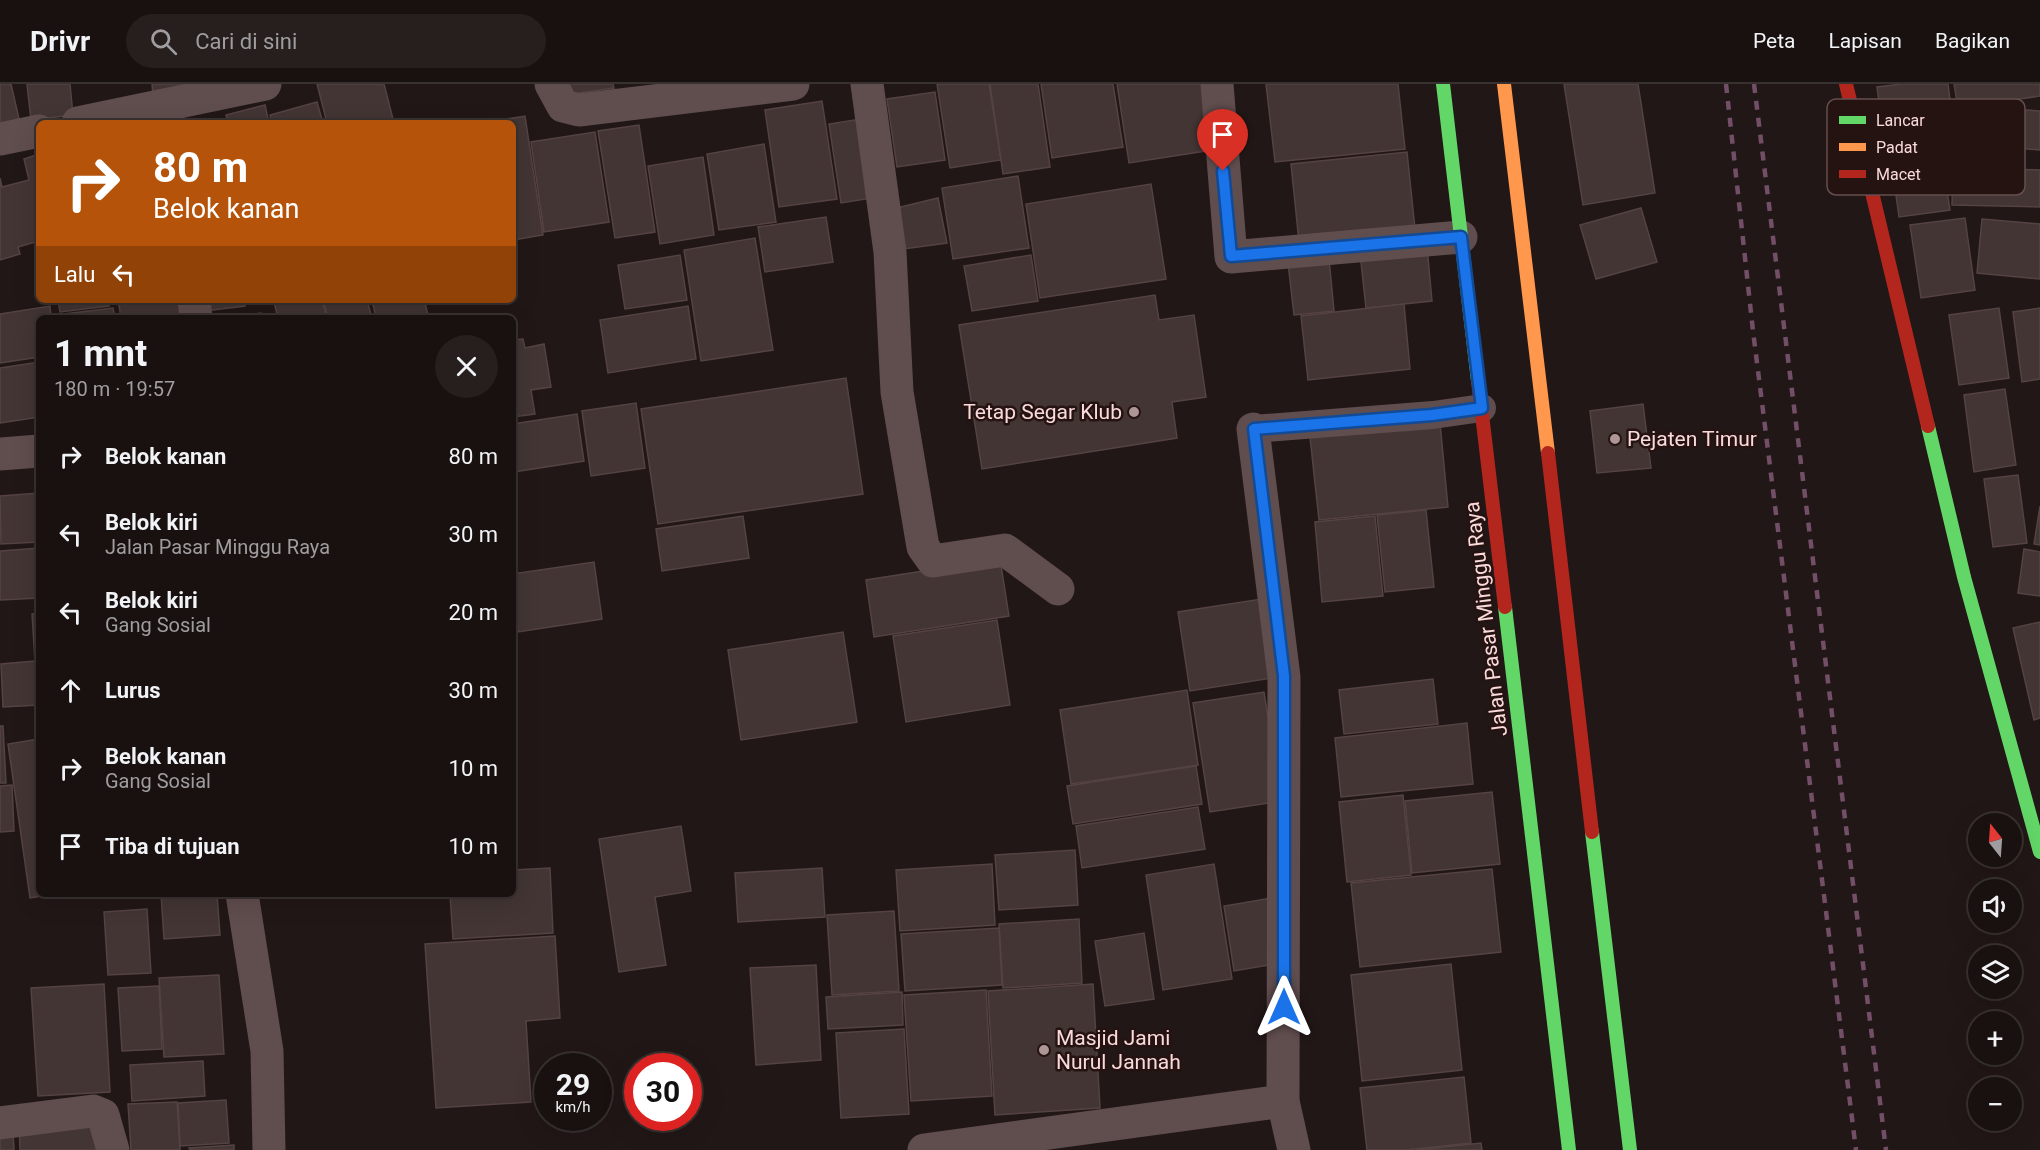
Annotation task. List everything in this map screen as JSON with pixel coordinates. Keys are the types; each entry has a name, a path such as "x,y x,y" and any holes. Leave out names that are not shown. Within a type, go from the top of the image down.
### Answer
{"main road":[{"name":"Jalan Pasar Minggu Raya","path":"1443,84 1569,1150"},
{"path":"1504,84 1630,1150"},
{"path":"1846,84 1850,99"},
{"path":"1873,195 1964,577 2040,852"}],"street":[{"path":"108,120 177,113 266,84"},
{"path":"551,84 562,106 579,110 793,84"},
{"path":"867,84 890,252 897,392 923,547 933,561 1005,550 1058,589"},
{"path":"1217,84 1237,256 1461,237"},
{"path":"0,139 36,132"},
{"path":"1258,428 1284,676 1283,1101 1294,1150"},
{"path":"0,454 36,451"},
{"path":"242,897 267,1051 269,1150"},
{"path":"924,1150 1283,1101"},
{"path":"0,1123 93,1111 103,1115 113,1150"}],"lane":[{"path":"1258,428 1482,408"}],"building":[{"path":"0,84 11,84 19,119 0,124"},
{"path":"27,84 70,84 73,115 31,120"},
{"path":"152,84 220,84 153,96"},
{"path":"317,84 384,84 393,120 326,120"},
{"path":"562,84 613,84 614,88 564,95"},
{"path":"937,84 989,84 1001,160 950,168"},
{"path":"990,84 1038,84 1050,167 1003,174"},
{"path":"1041,84 1113,84 1123,147 1052,158"},
{"path":"1117,84 1202,84 1212,150 1129,163"},
{"path":"1266,84 1398,84 1405,149 1275,162"},
{"path":"1564,84 1638,84 1655,193 1583,205"},
{"path":"1901,84 1948,84 1950,99 1879,99 1877,87"},
{"path":"1954,84 2040,84 2040,96 2020,99 1956,99"},
{"path":"935,92 945,160 897,167 887,99"},
{"path":"822,101 837,199 779,207 765,110"},
{"path":"317,102 322,120 271,120 270,115"},
{"path":"265,105 268,120 227,120 226,115"},
{"path":"2025,110 2040,111 2040,150 2025,149"},
{"path":"525,116 543,235 516,240 516,120 499,120"},
{"path":"867,118 879,197 841,203 829,124"},
{"path":"639,125 655,232 615,238 598,131"},
{"path":"595,132 609,222 544,232 531,142"},
{"path":"764,144 776,222 719,230 707,154"},
{"path":"1407,152 1415,229 1299,242 1291,164"},
{"path":"36,155 36,242 18,247 20,254 0,260 0,178 2,187 29,180 24,159"},
{"path":"703,157 714,235 660,244 648,166"},
{"path":"2025,170 2040,170 2040,207 1952,205 1952,195 2025,195"},
{"path":"1018,176 1029,248 953,259 942,188"},
{"path":"1151,184 1166,279 1040,298 1026,204"},
{"path":"1896,195 1948,195 1950,210 1899,217"},
{"path":"938,198 947,243 896,250 888,210"},
{"path":"1641,208 1657,262 1596,279 1580,225"},
{"path":"826,217 833,262 765,272 758,227"},
{"path":"1965,218 1975,290 1921,298 1910,225"},
{"path":"1982,219 2040,224 2040,279 1977,273"},
{"path":"755,238 773,350 701,361 684,250"},
{"path":"1427,247 1432,301 1366,308 1360,253"},
{"path":"680,255 687,300 625,309 618,265"},
{"path":"1031,255 1038,301 972,311 964,266"},
{"path":"1329,259 1334,311 1294,315 1288,263"},
{"path":"1155,295 1159,320 1194,315 1206,397 1172,402 1177,438 982,469 959,325"},
{"path":"58,303 108,303 109,306 60,312"},
{"path":"118,303 182,303 184,315 120,315"},
{"path":"204,303 244,303 245,306 205,311"},
{"path":"274,303 323,303 326,315 277,315"},
{"path":"324,303 368,303 371,315 327,315"},
{"path":"373,303 425,303 428,315 375,315"},
{"path":"1404,304 1410,369 1308,380 1301,316"},
{"path":"50,306 51,315 36,315 36,357 0,363 0,314"},
{"path":"688,306 696,359 608,373 600,320"},
{"path":"113,308 114,315 64,315"},
{"path":"1999,308 2009,378 1959,385 1949,315"},
{"path":"2040,308 2040,379 2022,382 2013,312"},
{"path":"523,339 525,348 544,344 551,387 531,390 535,414 516,417 516,340"},
{"path":"36,362 36,417 0,423 0,368"},
{"path":"846,378 863,494 658,524 641,409"},
{"path":"2005,389 2016,465 1974,472 1964,395"},
{"path":"636,403 645,468 591,476 582,411"},
{"path":"1643,404 1651,468 1597,473 1590,411"},
{"path":"577,414 584,461 516,472 516,424"},
{"path":"1440,423 1448,507 1319,520 1310,437"},
{"path":"2018,475 2027,543 1993,547 1984,479"},
{"path":"36,493 36,542 1,544 0,496"},
{"path":"2040,506 2040,545 2034,544"},
{"path":"1426,510 1434,587 1385,592 1377,515"},
{"path":"743,516 749,558 662,571 656,529"},
{"path":"1375,516 1383,596 1322,602 1315,522"},
{"path":"36,548 36,598 0,600 0,551"},
{"path":"2024,549 2040,552 2040,596 2018,593"},
{"path":"1000,559 1009,616 874,637 866,580"},
{"path":"594,562 602,619 518,632 516,574"},
{"path":"1268,598 1279,677 1190,691 1178,612"},
{"path":"36,613 36,705 3,707 1,664 35,661 32,614"},
{"path":"997,620 1010,705 906,722 893,636"},
{"path":"2040,622 2040,718 2034,720 2013,628"},
{"path":"843,632 857,722 741,740 728,650"},
{"path":"1433,679 1438,724 1344,734 1339,690"},
{"path":"1187,690 1198,765 1071,784 1060,710"},
{"path":"1264,692 1281,801 1210,812 1193,703"},
{"path":"1467,723 1473,784 1341,797 1335,738"},
{"path":"0,726 3,726 6,783 0,783"},
{"path":"36,739 36,897 30,898 8,744"},
{"path":"1196,766 1202,804 1073,824 1067,786"},
{"path":"12,785 14,831 0,832 0,786"},
{"path":"1492,792 1500,864 1412,873 1405,801"},
{"path":"1403,795 1411,875 1347,882 1339,802"},
{"path":"1198,807 1205,849 1082,868 1076,826"},
{"path":"681,826 691,891 655,897 666,965 619,972 599,839"},
{"path":"1075,850 1078,905 999,910 995,855"},
{"path":"992,864 995,925 900,931 896,870"},
{"path":"1214,864 1232,979 1163,990 1146,875"},
{"path":"550,868 553,933 453,939 450,897 516,897 516,870"},
{"path":"822,868 825,917 738,922 735,873"},
{"path":"1492,869 1501,952 1360,967 1351,883"},
{"path":"161,897 217,897 220,935 164,939"},
{"path":"1271,898 1281,963 1234,971 1224,906"},
{"path":"147,909 151,973 108,975 104,912"},
{"path":"894,911 899,991 832,995 827,915"},
{"path":"1079,919 1082,983 1003,988 999,924"},
{"path":"999,928 1002,985 905,991 901,934"},
{"path":"1144,933 1154,999 1105,1006 1095,941"},
{"path":"555,936 560,1018 526,1021 531,1102 436,1108 425,944"},
{"path":"1451,964 1462,1070 1362,1081 1351,975"},
{"path":"816,965 821,1060 756,1065 750,968"},
{"path":"219,975 224,1054 164,1057 159,978"},
{"path":"104,984 110,1092 38,1096 31,988"},
{"name":"Masjid Jami Nurul Jannah","path":"1093,984 1100,1108 995,1115 988,991"},
{"path":"159,986 162,1049 122,1051 118,988"},
{"path":"986,990 992,1096 911,1101 904,995"},
{"path":"902,992 903,1025 828,1029 826,997"},
{"path":"904,1029 909,1114 841,1118 836,1033"},
{"path":"203,1061 205,1096 132,1101 130,1065"},
{"path":"1464,1077 1471,1143 1406,1150 1367,1150 1360,1088"},
{"path":"226,1100 229,1143 180,1146 178,1103"},
{"path":"177,1102 180,1150 131,1150 128,1104"},
{"path":"101,1118 103,1150 20,1150 19,1123"},
{"path":"13,1133 14,1150 0,1150 0,1134"},
{"path":"1481,1143 1482,1150 1416,1150"},
{"path":"234,1145 234,1150 190,1150 189,1148"}],"railway":[{"path":"1726,84 1753,331 1856,1150"},
{"path":"1754,84 1886,1150"}],"traffic: fast":[{"path":"1443,84 1478,381"},
{"path":"1928,426 1964,577 2040,852"},
{"path":"1505,607 1569,1150"},
{"path":"1592,832 1630,1150"}],"traffic: slow":[{"path":"1504,84 1548,453"}],"traffic: jam":[{"path":"1846,84 1850,99"},
{"path":"1873,195 1928,426"},
{"path":"1478,381 1505,607"},
{"path":"1548,453 1592,832"}],"place":[{"name":"Tetap Segar Klub","path":"1134,412"},
{"name":"Pejaten Timur","path":"1615,439"},
{"name":"Masjid Jami Nurul Jannah","path":"1044,1050"}],"route":[{"path":"1223,171 1231,256 1461,237 1482,408 1432,415 1254,429 1284,676 1284,1007"}]}
